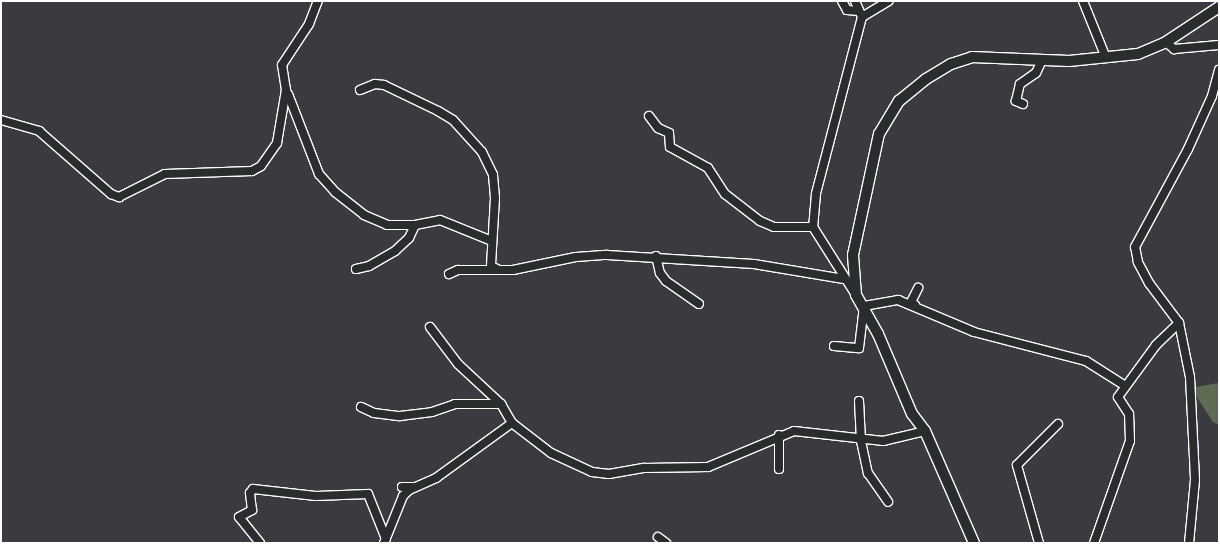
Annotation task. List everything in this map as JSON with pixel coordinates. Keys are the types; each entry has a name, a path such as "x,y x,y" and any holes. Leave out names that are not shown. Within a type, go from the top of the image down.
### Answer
{"main road":[{"path":"974,543 925,431 912,414 864,306 856,295 854,255 861,208 880,134 899,101 926,79 972,57 1042,60 1106,58 1138,54 1166,42 1219,7"}],"street":[{"path":"318,1 309,24 282,65 286,90 320,174 335,192 364,215 383,224 415,225 440,220 492,241"},
{"path":"842,1 847,10 860,14 889,1"},
{"path":"855,1 860,14 816,194 813,227 844,279 856,295"},
{"path":"1083,1 1106,58"},
{"path":"1166,42 1174,49 1219,45"},
{"path":"1023,104 1016,101 1020,84 1036,73 1042,60"},
{"path":"1190,543 1195,480 1190,377 1179,323 1148,283 1138,262 1135,247 1188,149 1212,96 1219,70"},
{"path":"360,90 375,84 384,85 438,111 453,120 482,152 491,168 494,181 491,266 498,269"},
{"path":"1,120 40,130 111,194 119,197 165,174 252,171 261,166 277,144 286,90"},
{"path":"649,116 658,128 669,133 670,147 708,168 725,194 760,221 774,227 813,227"},
{"path":"356,269 390,254 409,238 415,225"},
{"path":"449,274 470,268 513,270 576,257 656,256 754,264 844,279"},
{"path":"656,256 660,273 666,281 699,304"},
{"path":"918,288 911,302 939,319 974,332 1086,361 1124,385"},
{"path":"834,346 859,348 864,306 898,300 916,305"},
{"path":"1094,543 1130,441 1129,414 1118,397 1124,385 1156,345 1179,323"},
{"path":"430,327 458,364 501,404 512,423 551,453 592,472 609,474 644,468 708,467 779,435 810,432 861,441 883,441 925,431"},
{"path":"859,401 861,441 868,473 888,502"},
{"path":"361,407 374,414 400,416 432,412 455,404 501,404"},
{"path":"385,541 404,496 414,487 436,478 512,423"},
{"path":"1039,543 1017,465 1058,424"},
{"path":"779,435 779,470"},
{"path":"402,487 414,487"},
{"path":"260,543 239,517 251,511 250,493 253,489 316,496 368,494 385,541"},
{"path":"658,537 666,543"}],"green space":[{"path":"1219,383 1219,425 1213,422 1191,388"}]}
